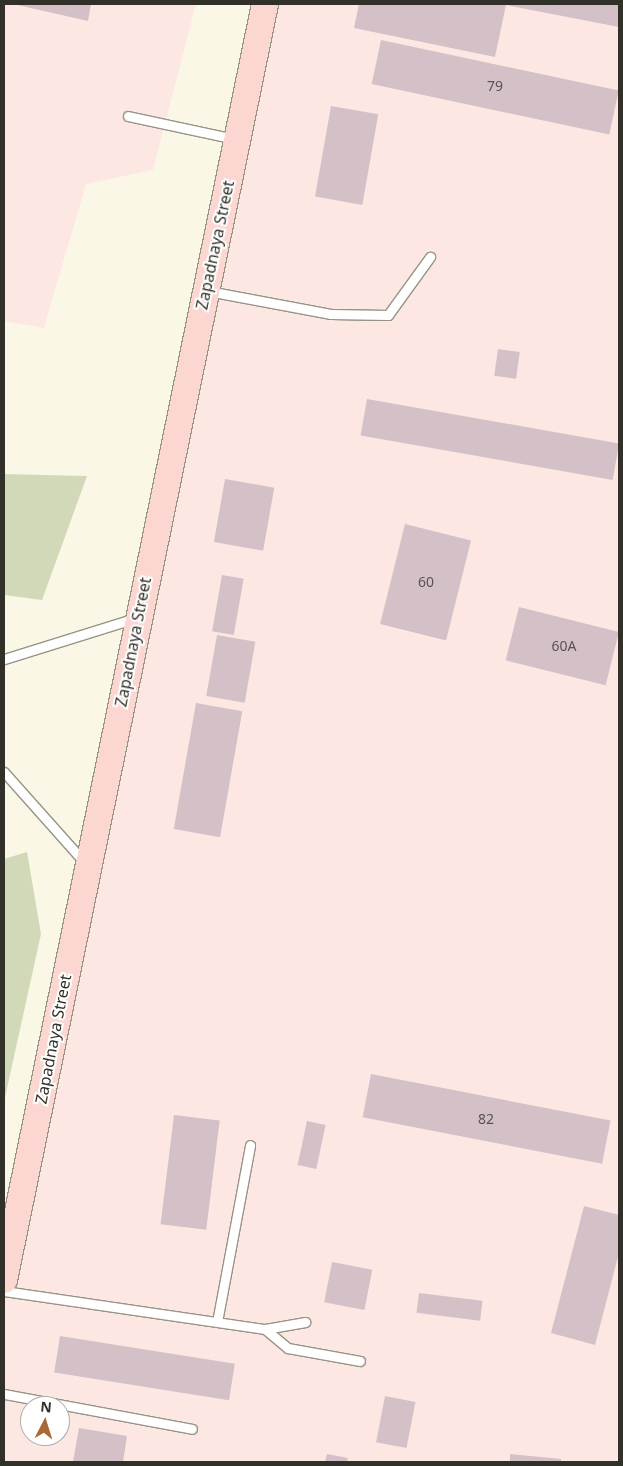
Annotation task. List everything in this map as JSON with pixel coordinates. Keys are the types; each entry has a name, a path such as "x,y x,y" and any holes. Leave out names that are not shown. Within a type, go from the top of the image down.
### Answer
{"main road":[{"name":"Zapadnaya Street","path":"4,1280 138,617 265,4"}],"lane":[{"path":"128,116 237,140"},
{"path":"206,291 331,314 388,315 430,257"},
{"path":"4,659 138,617"},
{"path":"4,772 88,866"},
{"path":"217,1322 250,1145"},
{"path":"4,1291 265,1328 304,1322"},
{"path":"265,1328 288,1348 360,1361"},
{"path":"4,1394 192,1429"}],"shaded area":[{"path":"4,4 196,4 153,170 86,184 44,328 4,321"},
{"path":"265,4 619,4 619,1462 4,1462 4,1280"}],"green space":[{"path":"4,474 87,476 42,600 4,595"},
{"path":"27,852 41,934 4,1102 4,859"}],"building":[{"path":"13,4 91,4 88,21"},
{"path":"359,4 619,4 619,27 506,5 495,57 354,28"},
{"path":"381,40 619,91 609,135 372,84"},
{"path":"331,106 378,114 362,205 315,197"},
{"path":"498,349 520,352 516,379 494,376"},
{"path":"367,399 619,443 613,480 361,435"},
{"path":"225,479 274,488 263,551 214,542"},
{"path":"405,524 471,540 446,640 380,624"},
{"path":"222,575 244,579 234,635 212,631"},
{"path":"519,607 619,632 606,685 506,660"},
{"path":"217,635 255,642 245,703 206,696"},
{"path":"196,703 242,711 220,837 174,829"},
{"path":"371,1074 611,1121 602,1164 363,1117"},
{"path":"174,1115 220,1121 206,1230 161,1224"},
{"path":"307,1121 326,1125 316,1169 298,1165"},
{"path":"584,1206 619,1215 619,1253 595,1345 551,1333"},
{"path":"332,1262 372,1270 364,1310 324,1302"},
{"path":"419,1293 483,1301 480,1321 417,1313"},
{"path":"60,1336 235,1364 229,1400 54,1373"},
{"path":"385,1396 415,1402 406,1448 376,1442"},
{"path":"79,1428 127,1436 123,1462 73,1462"},
{"path":"327,1454 348,1458 347,1462 325,1462"},
{"path":"510,1454 561,1459 561,1462 510,1462"}]}
